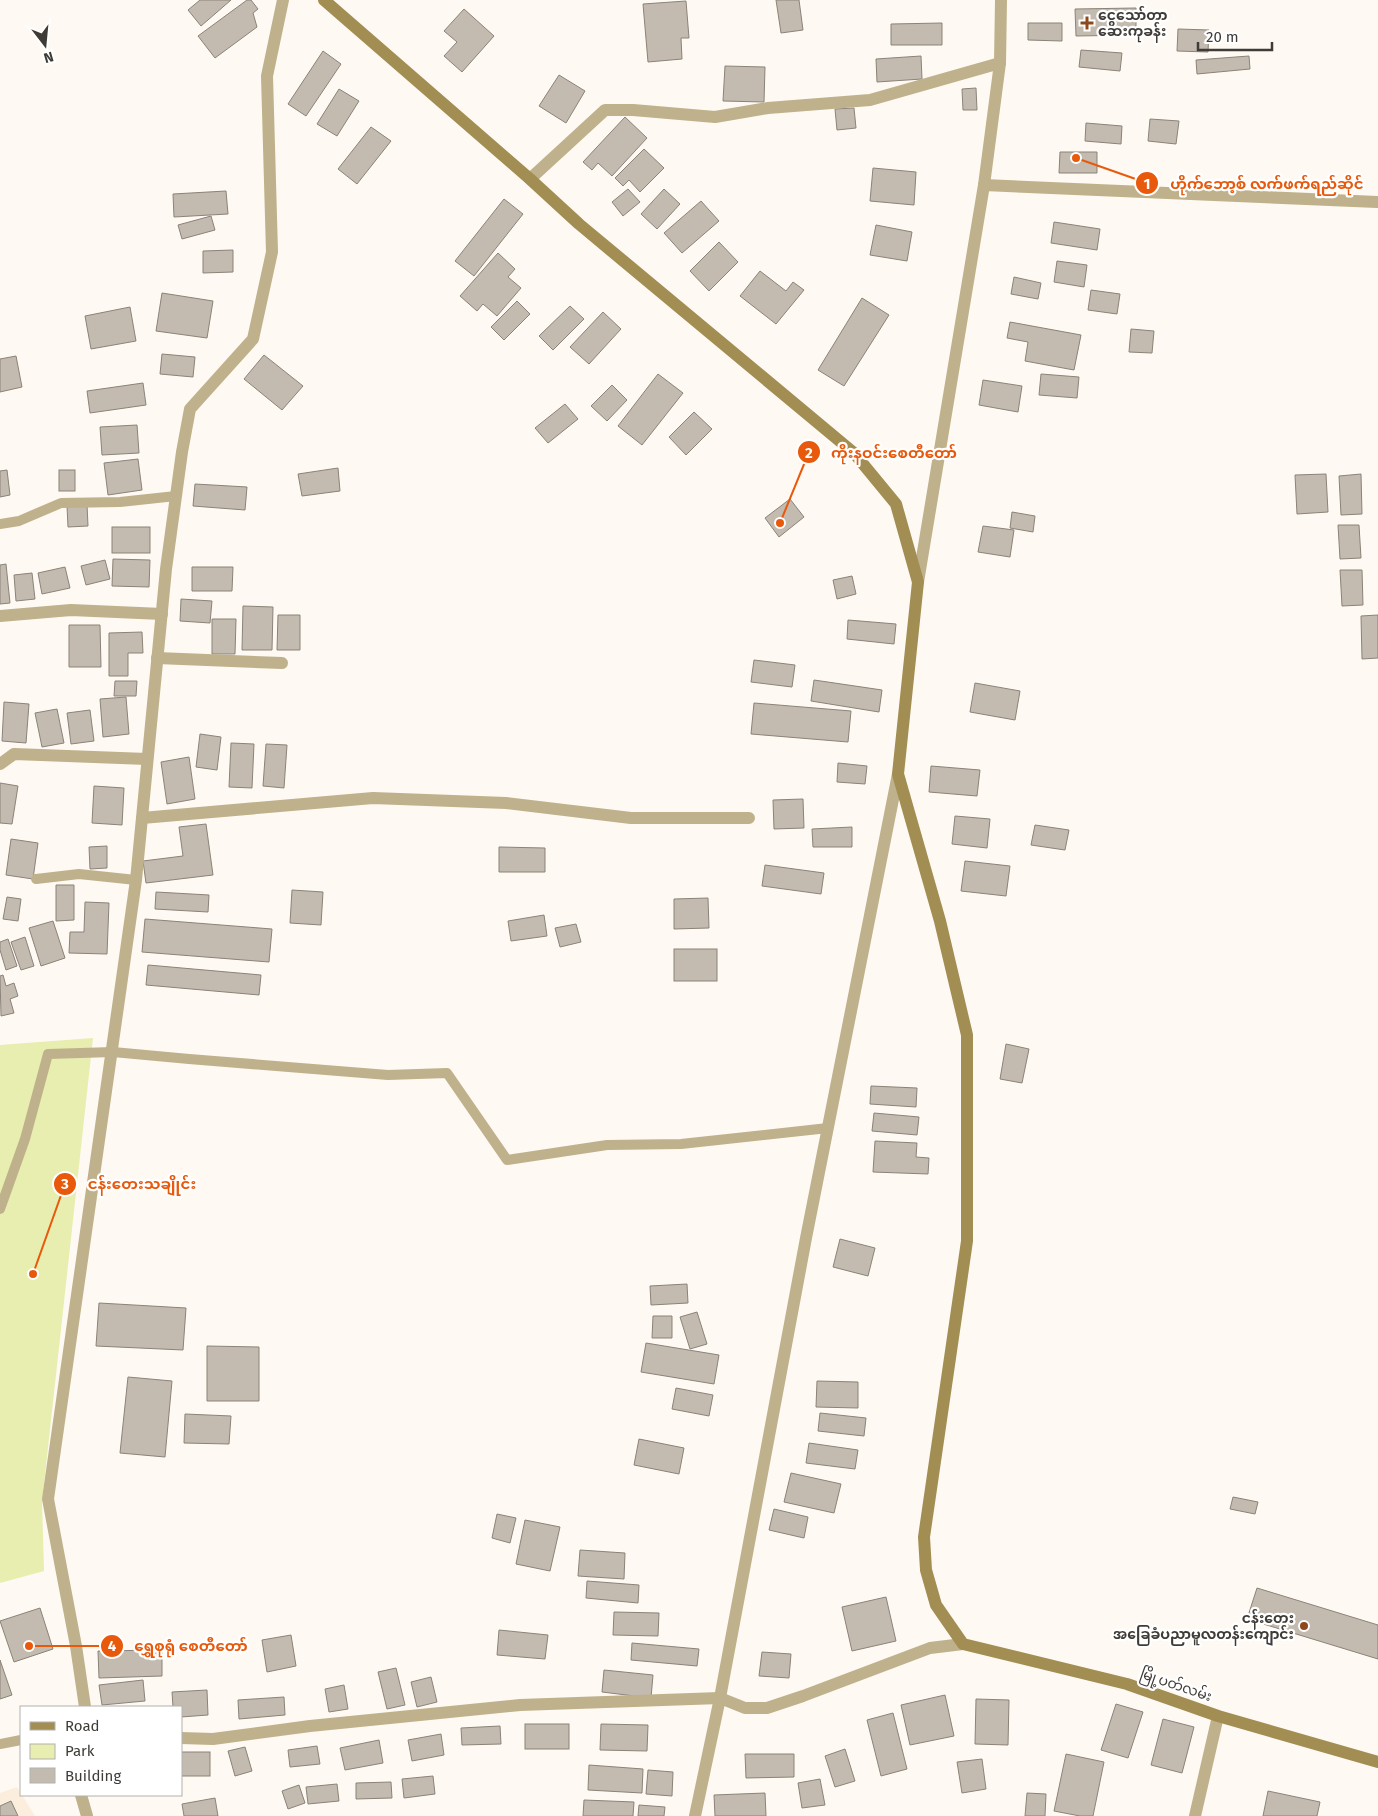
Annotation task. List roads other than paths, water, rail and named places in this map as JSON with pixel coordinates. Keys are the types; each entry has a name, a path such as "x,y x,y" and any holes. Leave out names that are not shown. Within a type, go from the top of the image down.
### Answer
{"main road":[{"path":"324,0 579,224 854,454 896,504 918,582 898,774 940,921 967,1035 967,1241 924,1537 926,1570 936,1605 963,1644"},
{"name":"မြို့ပတ်လမ်း","path":"963,1644 1127,1684 1218,1716 1378,1762"}],"street":[{"path":"85,1706 76,1646 48,1499 136,880 157,658 176,496 190,409 253,339 272,252 267,76 283,0"},
{"path":"918,582 984,185 1000,64 1001,0"},
{"path":"530,179 605,110 633,110 715,117 768,108 870,100 1000,64"},
{"path":"984,185 1377,202"},
{"path":"0,616 71,610 162,614"},
{"path":"157,658 282,663"},
{"path":"0,764 14,754 148,759"},
{"path":"695,1816 720,1698 828,1128 898,774"},
{"path":"142,818 373,798 506,803 631,818 749,818"},
{"path":"182,1738 213,1738 310,1726 520,1705 720,1698 745,1708 767,1708 930,1648 963,1644"},
{"path":"1196,1816 1218,1716"},
{"path":"80,1796 87,1816"}],"lane":[{"path":"0,524 19,521 61,502 120,502 176,496"},
{"path":"36,879 79,874 136,880"},
{"path":"0,1209 25,1140 48,1054 113,1052 189,1060 388,1075 447,1073 507,1160 607,1145 681,1144 828,1128"},
{"path":"0,1744 20,1740"}],"place":[{"name":"ငွေသော်တာ ဆေးကုခန်း","path":"1087,23"},
{"name":"ဟိုက်ဘော့စ် လက်ဖက်ရည်ဆိုင်","path":"1076,158"},
{"name":"ကိုးနဝင်းစေတီတော်","path":"780,523"},
{"name":"ငန်းတေးသချိုင်း","path":"33,1274"},
{"name":"ငန်းတေး အခြေခံပညာမူလတန်းကျောင်း","path":"1304,1626"},
{"name":"ရွှေစုရုံ စေတီတော်","path":"29,1646"}]}
